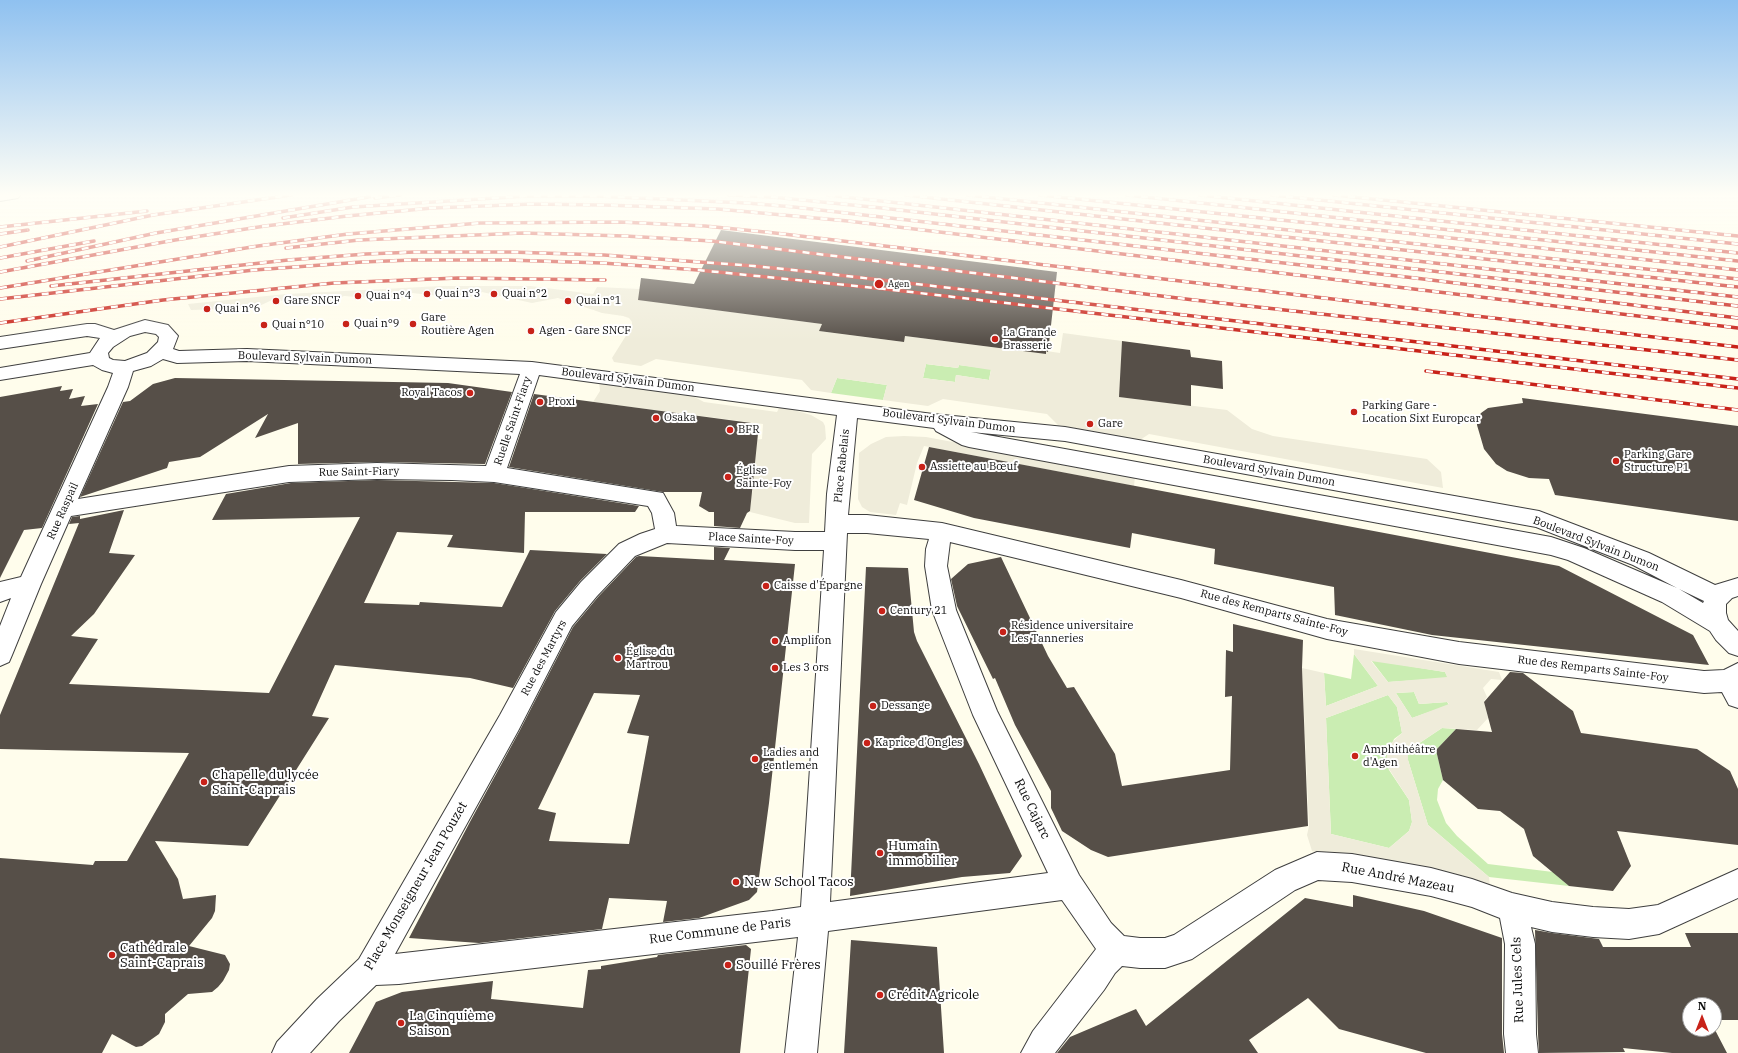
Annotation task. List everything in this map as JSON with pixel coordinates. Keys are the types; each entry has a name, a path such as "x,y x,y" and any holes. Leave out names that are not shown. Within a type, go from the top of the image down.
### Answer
{"street":[{"path":"145,326 162,329 168,336 167,344 162,351 144,362 116,368 104,364 99,357 102,347 114,337 124,332 145,326"},
{"path":"0,343 87,330 94,330 114,337"},
{"name":"Boulevard Sylvain Dumon","path":"162,351 177,357 247,355 532,368 848,409 975,431 1004,428 1065,434 1539,519 1641,559 1717,597"},
{"path":"0,374 99,357"},
{"name":"Rue Raspail","path":"0,655 29,584 118,387 125,367"},
{"name":"Ruelle Saint-Fiary","path":"494,474 532,368"},
{"name":"Place Rabelais","path":"801,1053 809,962 815,919 840,466 848,409"},
{"path":"845,435 870,424 890,421 939,424 969,440 1551,546 1576,554 1670,595 1718,624"},
{"name":"Rue Saint-Fiary","path":"64,509 289,474 377,471 494,474 655,499 663,513 667,534"},
{"name":"Rue des Remparts Sainte-Foy","path":"836,532 867,524 942,532 1006,546 1181,589 1327,629 1459,653 1704,682 1735,684"},
{"name":"Place Sainte-Foy","path":"667,534 795,541 836,532"},
{"name":"Rue Cajarc","path":"942,532 937,549 936,566 944,610 986,715 1069,884 1101,933 1117,950"},
{"name":"Rue des Martyrs","path":"510,723 564,619 589,589 627,550 648,540 667,534"},
{"path":"0,592 29,584"},
{"path":"1738,587 1725,590 1717,597 1714,604 1714,613 1718,624 1724,633 1738,646"},
{"name":"Place Monseigneur Jean Pouzet","path":"288,1053 328,1010 370,970 510,723"},
{"name":"Rue André Mazeau","path":"1117,950 1140,954 1165,953 1181,948 1278,884 1317,866 1352,868 1431,882 1472,893 1512,908 1552,917 1593,922 1628,924 1659,919 1738,883"},
{"name":"Rue Commune de Paris","path":"370,970 415,967 764,927 1069,884"},
{"name":"Rue Jules Cels","path":"1512,908 1520,944 1520,1034 1522,1053"},
{"path":"1037,1053 1093,979 1104,962 1117,950"}],"green space":[{"path":"926,364 958,368 959,365 991,369 989,380 956,375 955,382 923,378"},
{"path":"837,378 887,385 883,400 831,393"},
{"path":"1354,654 1378,686 1326,706 1324,673 1351,679"},
{"path":"1371,660 1445,672 1448,678 1388,682"},
{"path":"1414,692 1419,704 1447,702 1449,705 1412,718 1396,693"},
{"path":"1388,695 1397,707 1402,733 1394,739 1386,760 1389,770 1409,800 1412,822 1409,831 1389,848 1331,834 1326,718"},
{"path":"1442,728 1456,729 1436,750 1443,780 1438,789 1437,800 1446,823 1457,836 1488,864 1553,872 1569,886 1489,877 1428,825 1408,760 1408,754 1412,748"}],"shaded area":[{"path":"441,286 531,286 593,294 597,287 662,290 656,302 822,324 819,331 903,342 905,336 1045,354 1046,351 1060,353 1063,333 1122,341 1120,397 1227,410 1252,429 1273,436 1427,459 1441,472 1443,488 1149,434 1140,440 1058,425 1047,414 943,399 928,406 883,400 887,385 837,378 831,393 811,390 802,380 656,359 641,366 614,362 612,358 632,326 632,322 629,318 602,313 558,298 532,303 482,292 466,299 412,293 398,300 344,296 327,304 272,300 255,308 191,310 188,304 286,294","holes":["926,364 958,368 959,365 991,370 989,380 956,375 955,382 923,378"]},
{"path":"599,382 687,393 704,402 777,412 780,406 811,415 823,422 825,426 826,439 812,454 809,523 795,523 750,512 748,508 749,493 752,493 753,489 755,440 762,439 763,424 593,402 600,391"},
{"path":"886,437 926,437 1135,476 1134,486 924,446 917,463 907,505 900,503 896,515 870,512 862,507 858,499 859,453 871,444"},
{"path":"1354,649 1499,672 1502,680 1491,679 1483,688 1487,697 1484,701 1488,718 1477,730 1442,728 1412,748 1408,754 1408,760 1428,825 1489,877 1490,887 1312,851 1307,835 1309,826 1302,668 1324,673 1326,706 1378,686 1354,654","holes":["1371,661 1445,672 1447,677 1388,682","1414,692 1419,704 1447,702 1449,704 1412,718 1396,693","1388,695 1397,707 1402,733 1390,744 1386,760 1389,769 1409,800 1412,822 1409,831 1389,848 1331,834 1326,718"]}],"building":[{"path":"714,244 834,244 1057,272 1048,352 1046,351 1046,354 905,336 904,342 819,331 822,324 638,300 641,278 694,284"},
{"path":"1122,341 1190,350 1191,357 1222,361 1223,389 1191,385 1191,406 1119,397"},
{"path":"175,378 448,383 512,392 485,464 377,462 298,464 298,423 255,438 268,414 200,457 169,462 167,468 80,497 123,402 130,401 153,384"},
{"path":"62,386 60,391 73,389 69,399 85,396 81,406 98,404 42,528 24,530 0,578 0,397"},
{"path":"534,394 759,424 750,511 747,513 740,528 714,526 714,512 709,512 699,506 702,492 663,492 509,467"},
{"name":"Parking Gare Structure P1","path":"1522,398 1738,426 1738,521 1555,495 1549,479 1529,478 1507,471 1496,464 1484,449 1477,425 1477,419 1481,413 1488,408 1523,403"},
{"path":"929,447 1559,566 1693,635 1709,665 1432,635 1335,615 1334,587 1214,564 1215,549 1132,533 1130,548 974,518 914,500"},
{"path":"377,480 494,483 639,506 635,512 525,512 524,553 447,547 453,535 397,532 364,603 419,605 420,602 502,607 530,550 607,554 580,581 555,611 513,688 470,678 335,665 312,716 329,718 248,846 155,841 178,879 183,899 216,895 215,911 212,918 189,946 225,955 230,964 229,970 223,981 212,992 188,994 165,1014 165,1022 159,1034 142,1046 136,1047 112,1034 102,1053 0,1053 0,858 93,865 95,861 127,861 189,753 0,749 0,715 79,523 69,524 72,517 80,516 80,519 124,510 109,553 135,555 94,614 71,636 98,639 69,684 269,693 360,517 212,520 226,494 291,483"},
{"path":"714,547 730,548 724,560 795,564 769,803 757,892 749,900 699,918 663,922 667,901 609,898 602,929 479,943 409,938 519,732 573,627 598,597 636,557 714,560","holes":["594,693 640,695 627,733 649,736 629,844 549,841 556,813 538,809"]},
{"path":"1001,557 1048,656 1067,688 1074,687 1115,754 1122,786 1230,770 1232,696 1225,697 1226,650 1233,652 1233,624 1303,640 1302,668 1308,826 1108,857 1091,850 1062,831 1051,808 1051,791 1015,725 995,678 993,679 957,606 951,579 968,564"},
{"path":"866,567 908,568 914,632 917,641 979,764 1022,856 1010,873 962,877 850,896"},
{"path":"1510,672 1523,673 1573,711 1581,733 1697,749 1730,771 1738,789 1738,845 1617,831 1631,866 1613,891 1569,886 1533,856 1524,829 1500,811 1478,809 1443,780 1436,750 1456,729 1492,732 1484,702"},
{"path":"1353,895 1424,911 1502,938 1502,1034 1504,1053 1426,1053 1339,1029 1308,998 1249,1040 1258,1053 1057,1053 1070,1037 1136,1009 1146,1026 1305,898 1353,907"},
{"path":"1535,930 1599,939 1603,947 1691,947 1685,933 1738,933 1738,1020 1722,1020 1722,997 1682,997 1682,1037 1719,1037 1727,1053 1672,1053 1623,1048 1625,1052 1539,1053"},
{"path":"851,940 937,947 944,1053 844,1053"},
{"path":"746,945 751,949 740,1053 349,1053 376,1002 402,992 493,981 491,999 583,1008 588,970 601,969 601,966 657,957 658,955"}],"railway":[{"path":"0,247 14,244"},
{"path":"0,258 77,244"},
{"path":"27,261 105,244"},
{"path":"0,272 152,244"},
{"path":"0,288 272,244"},
{"path":"286,248 321,244"},
{"path":"738,244 1194,300 1738,360"},
{"path":"869,244 1738,347"},
{"path":"1040,244 1738,328"},
{"path":"1119,244 1415,278 1738,318"},
{"path":"1198,244 1738,306"},
{"path":"1266,244 1738,297"},
{"path":"1350,244 1738,287"},
{"path":"1418,244 1738,279"},
{"path":"1506,244 1738,270"},
{"path":"1582,244 1738,261"},
{"path":"1656,244 1738,253"},
{"path":"51,286 288,260 366,254 415,252 510,252 604,255 754,266 812,272 1738,379"},
{"path":"0,299 254,270 362,262 412,260 507,260 602,263 698,270 885,289 1738,388"},
{"path":"0,323 163,300 334,283 458,278 605,280"},
{"path":"1426,371 1738,410"}],"place":[{"name":"Agen","path":"879,284"},
{"name":"Quai n°3","path":"427,294"},
{"name":"Quai n°2","path":"494,294"},
{"name":"Quai n°4","path":"358,296"},
{"name":"Gare SNCF","path":"276,301"},
{"name":"Quai n°1","path":"568,301"},
{"name":"Quai n°6","path":"207,309"},
{"name":"Quai n°9","path":"346,324"},
{"name":"Gare Routière Agen","path":"413,324"},
{"name":"Quai n°10","path":"264,325"},
{"name":"Agen - Gare SNCF","path":"531,331"},
{"name":"La Grande Brasserie","path":"995,339"},
{"name":"Royal Tacos","path":"470,393"},
{"name":"Proxi","path":"540,402"},
{"name":"Parking Gare - Location Sixt Europcar","path":"1354,412"},
{"name":"Osaka","path":"656,418"},
{"name":"Gare","path":"1090,424"},
{"name":"BFR","path":"730,430"},
{"name":"Parking Gare Structure P1","path":"1616,461"},
{"name":"Assiette au Bœuf","path":"922,467"},
{"name":"Église Sainte-Foy","path":"728,477"},
{"name":"Caisse d'Épargne","path":"766,586"},
{"name":"Century 21","path":"882,611"},
{"name":"Résidence universitaire Les Tanneries","path":"1003,632"},
{"name":"Amplifon","path":"775,641"},
{"name":"Église du Martrou","path":"618,658"},
{"name":"Les 3 ors","path":"775,668"},
{"name":"Dessange","path":"873,706"},
{"name":"Kaprice d'Ongles","path":"867,743"},
{"name":"Amphithéâtre d'Agen","path":"1355,756"},
{"name":"Ladies and gentlemen","path":"755,759"},
{"name":"Chapelle du lycée Saint-Caprais","path":"204,782"},
{"name":"Humain immobilier","path":"880,853"},
{"name":"New School Tacos","path":"736,882"},
{"name":"Cathédrale Saint-Caprais","path":"112,955"},
{"name":"Souillé Frères","path":"728,965"},
{"name":"Crédit Agricole","path":"880,995"},
{"name":"La Cinquième Saison","path":"401,1023"}]}
